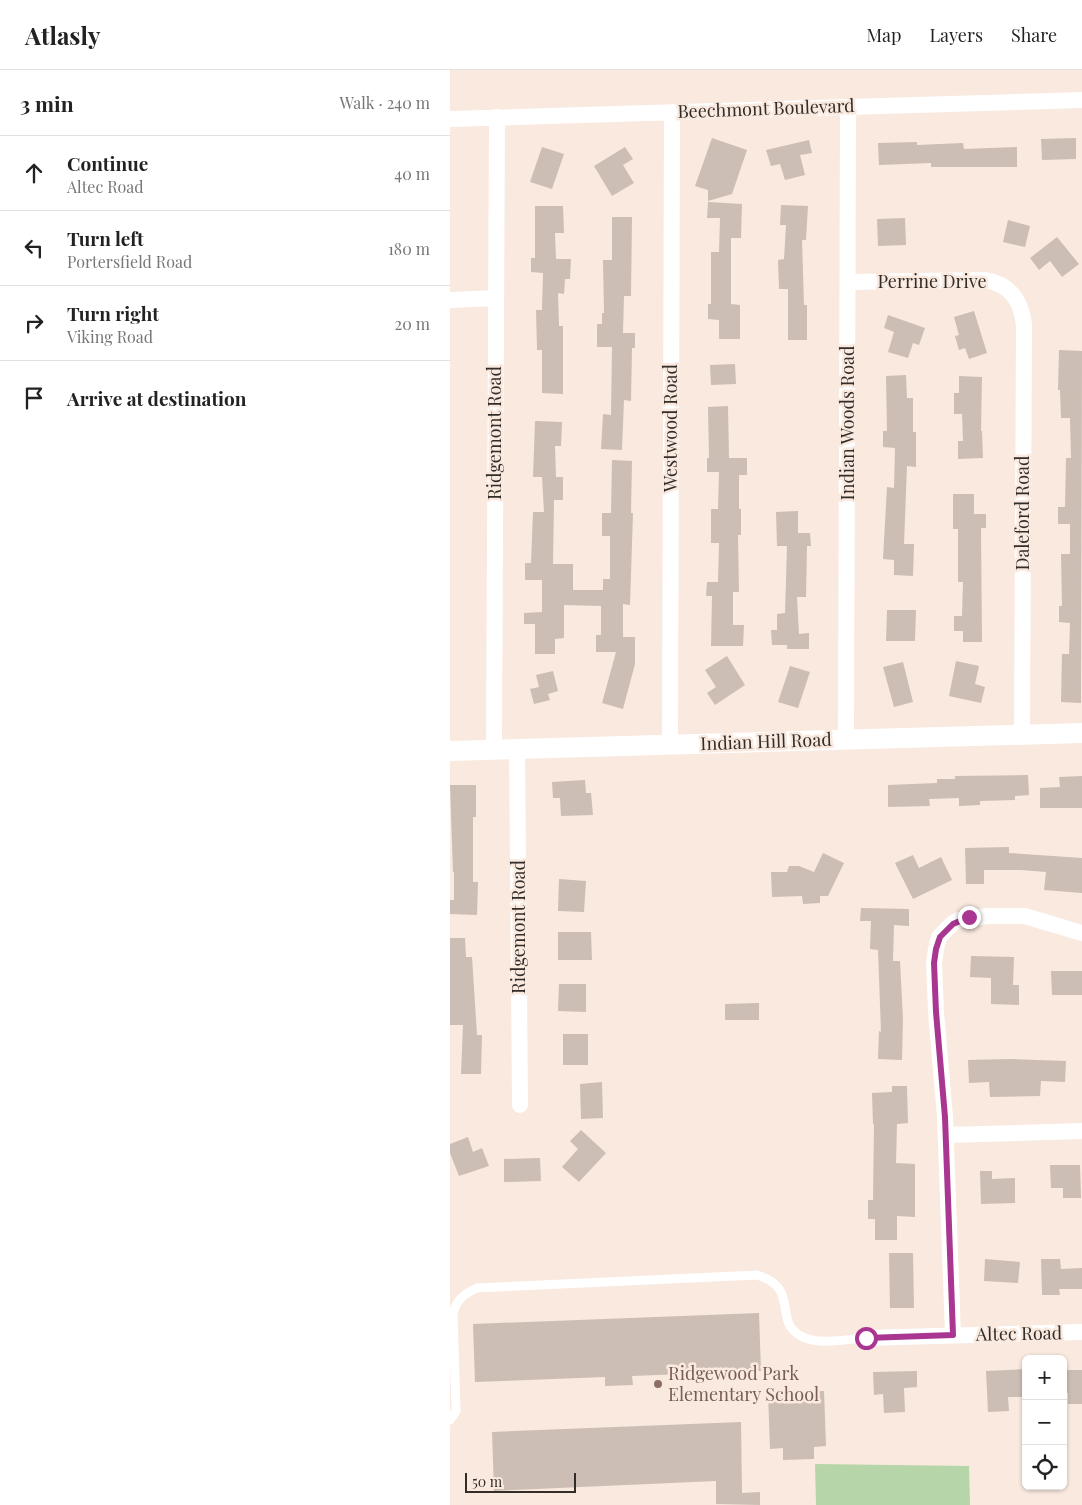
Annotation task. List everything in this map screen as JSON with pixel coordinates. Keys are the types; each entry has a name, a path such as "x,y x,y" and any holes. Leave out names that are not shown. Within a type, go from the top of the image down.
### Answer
{"street":[{"name":"Beechmont Boulevard","path":"450,119 1082,100"},
{"name":"Indian Woods Road","path":"846,740 848,107"},
{"name":"Westwood Road","path":"670,745 672,112"},
{"name":"Ridgemont Road","path":"494,750 497,117"},
{"name":"Perrine Drive","path":"848,282 985,280 1000,284 1013,293"},
{"name":"Daleford Road","path":"1013,293 1020,305 1024,325 1022,735"},
{"path":"450,300 496,298"},
{"name":"Indian Hill Road","path":"450,751 1082,733"},
{"name":"Ridgemont Road","path":"518,750 520,1104"},
{"path":"953,1335 946,1135 934,963 938,943 945,930 960,920 969,917 1025,916 1082,933"},
{"path":"946,1135 1082,1131"},
{"name":"Altec Road","path":"866,1338 1082,1332"}],"lane":[{"path":"450,1420 456,1411 453,1313 456,1302 464,1294 477,1288 757,1275 768,1278 779,1287 784,1300 789,1326 800,1336 819,1341 866,1338"}],"green space":[{"path":"815,1464 969,1466 970,1505 816,1505"}],"building":[{"path":"712,138 747,150 732,194 708,201 708,190 695,186"},
{"path":"1076,138 1076,159 1042,160 1041,139"},
{"path":"809,140 812,153 800,155 805,175 785,180 780,164 771,166 766,150"},
{"path":"917,142 917,145 963,143 964,149 1017,147 1017,167 931,167 931,163 879,165 878,143"},
{"path":"542,147 564,154 552,189 530,182"},
{"path":"625,147 633,159 623,165 634,183 612,196 594,166"},
{"path":"708,202 742,204 741,238 731,238 731,304 740,305 740,339 719,339 719,320 708,319 708,304 711,304 711,252 719,252 720,218 707,218"},
{"path":"781,205 808,206 806,240 802,240 804,305 807,305 807,340 788,340 788,289 779,289 778,260 784,259 786,225 780,225"},
{"path":"535,206 563,206 564,233 555,233 556,259 571,259 570,279 565,279 564,294 558,293 559,326 563,326 563,394 542,393 542,350 537,350 536,310 542,310 543,273 531,272 531,258 535,258"},
{"path":"612,217 632,217 631,296 624,296 623,333 635,333 635,348 632,348 631,401 624,400 622,450 601,449 603,414 611,415 612,347 597,347 597,324 602,324 602,313 604,313 603,260 612,260"},
{"path":"905,218 906,245 878,246 877,219"},
{"path":"1008,220 1030,226 1025,247 1003,242"},
{"path":"1057,237 1079,264 1062,277 1050,261 1039,270 1030,258"},
{"path":"974,311 987,353 969,359 965,348 959,350 955,336 959,335 954,317"},
{"path":"888,315 925,328 919,345 913,343 908,358 888,352 894,332 884,328"},
{"path":"1059,350 1082,351 1081,703 1061,702 1062,654 1069,654 1070,623 1059,622 1059,606 1062,606 1061,554 1070,554 1070,524 1058,524 1058,507 1065,507 1066,458 1071,458 1070,418 1061,418 1060,390 1058,390"},
{"path":"735,364 736,384 711,385 710,365"},
{"path":"906,375 907,398 913,398 913,432 916,432 916,467 907,466 904,544 914,544 913,576 894,575 894,560 883,559 887,487 894,488 895,448 883,447 883,431 887,431 886,376"},
{"path":"959,376 982,377 981,431 983,458 958,459 958,441 963,441 962,414 954,414 954,393 959,393"},
{"path":"728,406 729,458 747,458 747,475 739,475 741,535 738,535 739,592 733,592 733,625 744,625 743,646 711,646 712,596 706,596 707,582 718,582 719,543 711,543 711,509 718,509 719,472 707,472 707,458 709,458 708,407"},
{"path":"535,421 562,422 561,446 555,446 556,477 563,477 563,500 554,500 553,564 573,564 573,590 603,590 603,579 610,579 610,536 602,536 602,513 611,513 612,460 632,461 631,513 633,513 630,605 623,604 623,637 635,637 635,664 623,709 602,703 616,652 596,652 596,635 601,635 601,606 564,605 564,638 555,639 555,654 535,654 535,624 524,624 524,613 542,612 542,580 525,580 525,563 531,563 533,512 544,512 542,477 533,477"},
{"path":"953,494 974,494 974,514 986,514 986,528 981,528 982,642 963,642 963,631 954,631 954,616 962,616 963,582 958,582 958,529 953,529"},
{"path":"798,511 798,533 810,533 811,546 807,546 806,597 797,597 799,634 809,633 809,649 787,649 787,645 772,645 771,630 777,630 777,614 785,613 787,546 777,546 776,512"},
{"path":"887,610 916,610 915,641 886,641"},
{"path":"727,656 745,685 715,705 707,693 716,687 705,670"},
{"path":"956,661 979,666 975,684 985,687 981,703 949,696"},
{"path":"903,662 913,702 894,707 883,667"},
{"path":"790,666 810,672 798,708 778,702"},
{"path":"553,671 558,691 548,694 550,700 534,704 530,689 539,687 536,675"},
{"path":"1028,775 1029,795 1015,796 1015,800 980,801 980,805 959,806 959,798 929,799 930,806 888,807 888,785 937,783 937,779 955,779 955,776"},
{"path":"1082,776 1082,808 1040,808 1040,788 1060,787 1059,777"},
{"path":"585,780 586,793 591,793 593,815 561,816 560,798 553,798 552,782"},
{"path":"450,785 476,785 476,817 473,817 473,882 478,882 477,915 450,914 450,900 454,900 454,872"},
{"path":"1009,847 1009,853 1082,858 1082,893 1044,890 1046,872 1021,870 984,870 984,884 966,884 965,848"},
{"path":"823,853 844,863 828,896 820,896 820,903 803,904 802,896 772,897 771,872 787,872 789,866 799,866 814,872"},
{"path":"913,855 919,868 941,857 952,880 913,899 895,863"},
{"path":"559,879 586,881 584,912 558,911"},
{"path":"861,908 909,909 909,926 894,925 893,961 900,961 903,1019 902,1060 878,1059 879,1031 881,1032 878,950 870,949 871,921 860,921"},
{"path":"558,932 591,932 592,960 558,960"},
{"path":"450,938 465,938 466,957 472,957 477,1035 482,1035 481,1074 461,1074 463,1025 450,1025"},
{"path":"971,956 1014,957 1013,985 1019,985 1019,1005 991,1004 991,978 970,977"},
{"path":"1051,971 1082,971 1082,995 1052,995"},
{"path":"559,984 586,984 586,1012 558,1011"},
{"path":"759,1003 759,1020 725,1020 725,1004"},
{"path":"563,1034 588,1034 588,1065 563,1065"},
{"path":"968,1060 1066,1061 1065,1082 1041,1081 1040,1096 990,1097 989,1082 969,1083"},
{"path":"602,1082 603,1118 581,1119 580,1084"},
{"path":"892,1086 907,1086 908,1123 897,1124 896,1163 915,1164 915,1217 897,1216 897,1240 875,1240 875,1219 868,1219 868,1200 873,1200 874,1124 872,1093 892,1092"},
{"path":"581,1130 606,1153 579,1182 562,1167 578,1149 570,1141"},
{"path":"468,1137 473,1152 482,1148 489,1166 459,1176 450,1153 450,1144"},
{"path":"540,1158 541,1181 504,1182 504,1159"},
{"path":"1050,1165 1080,1165 1081,1198 1063,1198 1063,1188 1051,1188"},
{"path":"980,1171 992,1171 992,1179 1015,1178 1015,1203 981,1204"},
{"path":"889,1253 913,1253 914,1308 890,1308"},
{"path":"985,1259 1020,1262 1018,1283 984,1281"},
{"path":"1041,1259 1060,1259 1061,1269 1082,1268 1082,1289 1059,1289 1060,1295 1042,1295"},
{"path":"759,1313 761,1371 632,1376 633,1385 605,1386 605,1377 475,1382 473,1324"},
{"path":"1022,1369 1022,1397 1008,1397 1009,1411 988,1412 986,1371"},
{"path":"1067,1370 1082,1370 1082,1404 1068,1404"},
{"path":"917,1371 917,1387 904,1388 905,1412 884,1413 883,1394 874,1395 873,1372"},
{"path":"824,1391 826,1446 814,1447 814,1459 783,1460 783,1448 770,1449 768,1393"},
{"path":"741,1422 742,1493 760,1492 760,1505 716,1504 716,1481 494,1491 492,1432"}],"place":[{"name":"Ridgewood Park Elementary School","path":"658,1384"}],"route":[{"path":"866,1338 953,1335 945,1117 934,963 936,949 940,937 945,930 960,920 969,917"}]}
